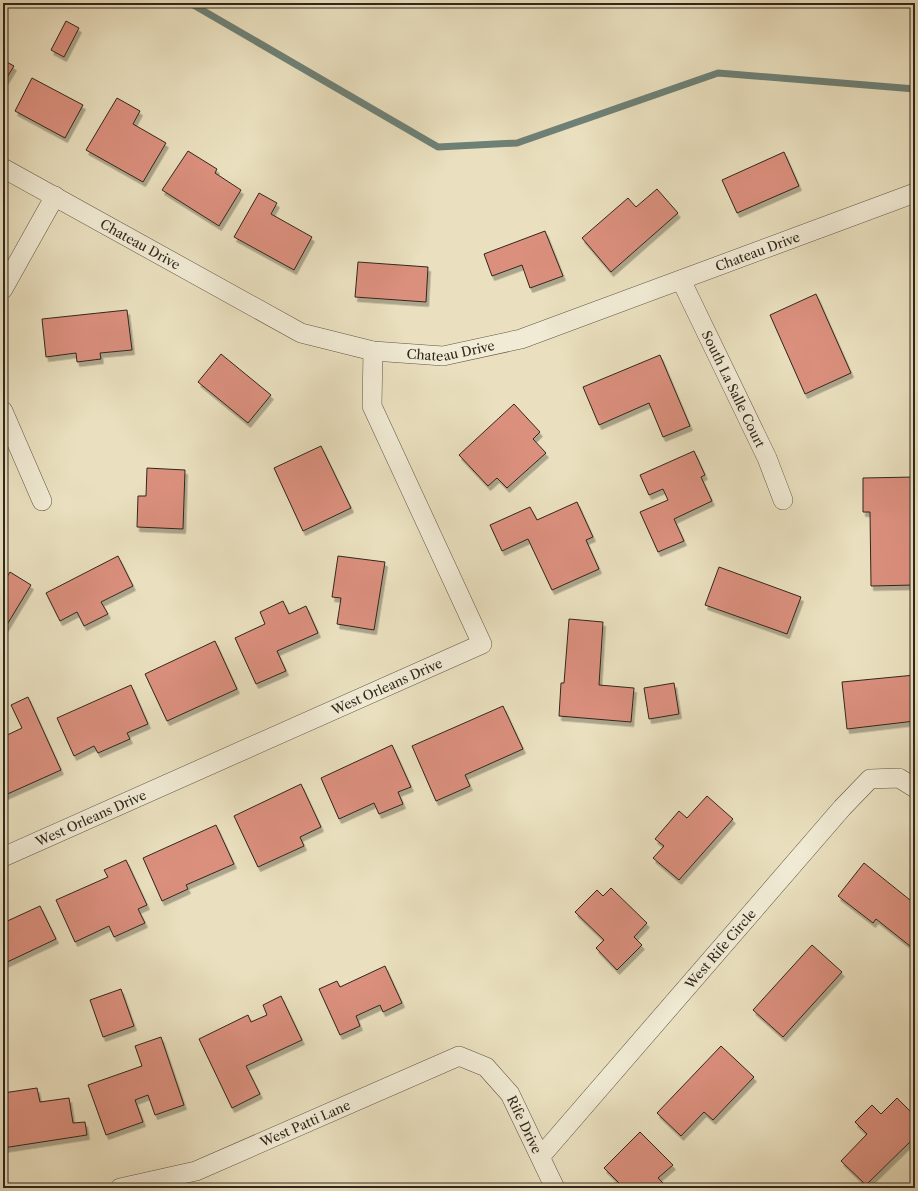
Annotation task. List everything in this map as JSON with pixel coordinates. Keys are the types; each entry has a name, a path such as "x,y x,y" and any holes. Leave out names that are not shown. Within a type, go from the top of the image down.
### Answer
{"street":[{"name":"Chateau Drive","path":"3,168 302,333 373,351 443,356 521,338 915,193"},
{"path":"3,289 55,196"},
{"name":"South La Salle Court","path":"681,280 767,458 783,500"},
{"name":"West Orleans Drive","path":"3,857 482,644 372,406 373,351"},
{"path":"3,410 42,501"},
{"name":"West Rife Circle","path":"541,1156 842,808 870,779 899,778 915,788"},
{"name":"West Patti Lane","path":"120,1188 196,1171 459,1056 486,1067"},
{"name":"Rife Drive","path":"486,1067 510,1094 555,1188"}],"building":[{"path":"66,21 79,28 64,57 51,50"},
{"path":"3,60 14,66 3,84"},
{"path":"32,78 83,105 65,138 15,111"},
{"path":"117,98 140,111 133,124 166,143 143,182 86,150"},
{"path":"188,151 217,169 215,173 241,190 219,226 162,190"},
{"path":"784,152 799,186 737,213 722,180"},
{"path":"657,189 678,213 611,272 582,238 628,198 636,207"},
{"path":"259,193 277,203 271,214 312,237 294,270 234,237"},
{"path":"545,231 563,276 530,288 522,265 492,276 484,254"},
{"path":"358,262 428,267 426,302 355,297"},
{"path":"816,294 851,373 805,394 770,315"},
{"path":"127,310 132,350 100,353 101,359 77,362 76,353 46,357 42,319"},
{"path":"221,354 271,395 248,423 198,382"},
{"path":"660,355 690,426 663,437 649,403 599,425 583,387"},
{"path":"514,404 540,432 533,439 546,453 507,488 497,478 488,486 459,455"},
{"path":"321,446 351,508 303,531 274,468"},
{"path":"694,451 705,475 701,477 712,501 674,519 684,541 658,552 640,512 668,500 663,489 649,495 640,475"},
{"path":"147,468 185,470 183,529 137,527 138,496 146,496"},
{"path":"915,477 915,585 871,586 870,512 863,512 863,478"},
{"path":"577,502 593,537 586,540 599,569 552,590 528,539 502,551 490,525 530,507 537,520"},
{"path":"118,556 133,586 101,602 108,614 84,626 77,612 60,621 46,593"},
{"path":"338,556 385,562 374,630 337,624 341,598 332,597"},
{"path":"719,567 801,597 787,634 705,605"},
{"path":"10,572 31,585 5,628 3,627 3,583"},
{"path":"283,601 289,614 306,606 318,633 277,651 286,671 256,684 235,638 265,624 260,612"},
{"path":"569,619 603,622 599,685 634,688 631,722 559,716 561,683 564,683"},
{"path":"215,641 237,689 167,721 145,674"},
{"path":"915,675 915,721 847,729 842,682"},
{"path":"674,683 679,714 649,719 644,688"},
{"path":"131,685 148,724 127,733 130,739 98,753 94,746 74,756 57,718"},
{"path":"28,697 61,770 3,796 3,737 22,728 11,705"},
{"path":"503,706 523,749 465,775 470,786 436,801 412,746"},
{"path":"392,745 411,787 398,792 403,804 379,814 374,803 339,819 321,778"},
{"path":"301,784 321,827 300,837 304,846 258,867 234,816"},
{"path":"707,796 733,819 679,880 653,858 664,846 655,839 679,811 687,818"},
{"path":"216,825 234,864 186,885 188,889 162,901 143,858"},
{"path":"126,860 147,905 138,909 145,923 114,937 109,926 75,942 56,900 108,877 104,870"},
{"path":"864,863 915,904 915,950 876,919 873,923 838,896"},
{"path":"611,888 647,923 634,937 642,945 617,970 596,948 604,940 575,912 597,890 603,896"},
{"path":"40,906 56,939 3,964 3,923"},
{"path":"812,945 842,972 783,1037 753,1010"},
{"path":"385,966 402,1003 383,1012 380,1005 356,1016 360,1026 340,1035 319,989 337,981 340,987"},
{"path":"121,989 134,1026 103,1037 90,1000"},
{"path":"281,996 302,1040 246,1066 260,1094 232,1108 199,1039 248,1015 251,1022 267,1015 263,1005"},
{"path":"161,1037 184,1105 155,1115 148,1095 135,1100 143,1122 106,1135 88,1085 142,1066 135,1046"},
{"path":"721,1046 754,1077 713,1120 704,1112 681,1136 657,1113"},
{"path":"37,1088 40,1102 69,1098 73,1123 85,1122 87,1135 3,1148 3,1093"},
{"path":"897,1098 915,1116 915,1137 866,1185 841,1161 867,1134 855,1122 872,1105 881,1114"},
{"path":"640,1132 673,1165 658,1178 668,1188 624,1188 604,1168"}],"waterway":[{"path":"190,3 438,147 517,143 718,73 915,89"}]}
